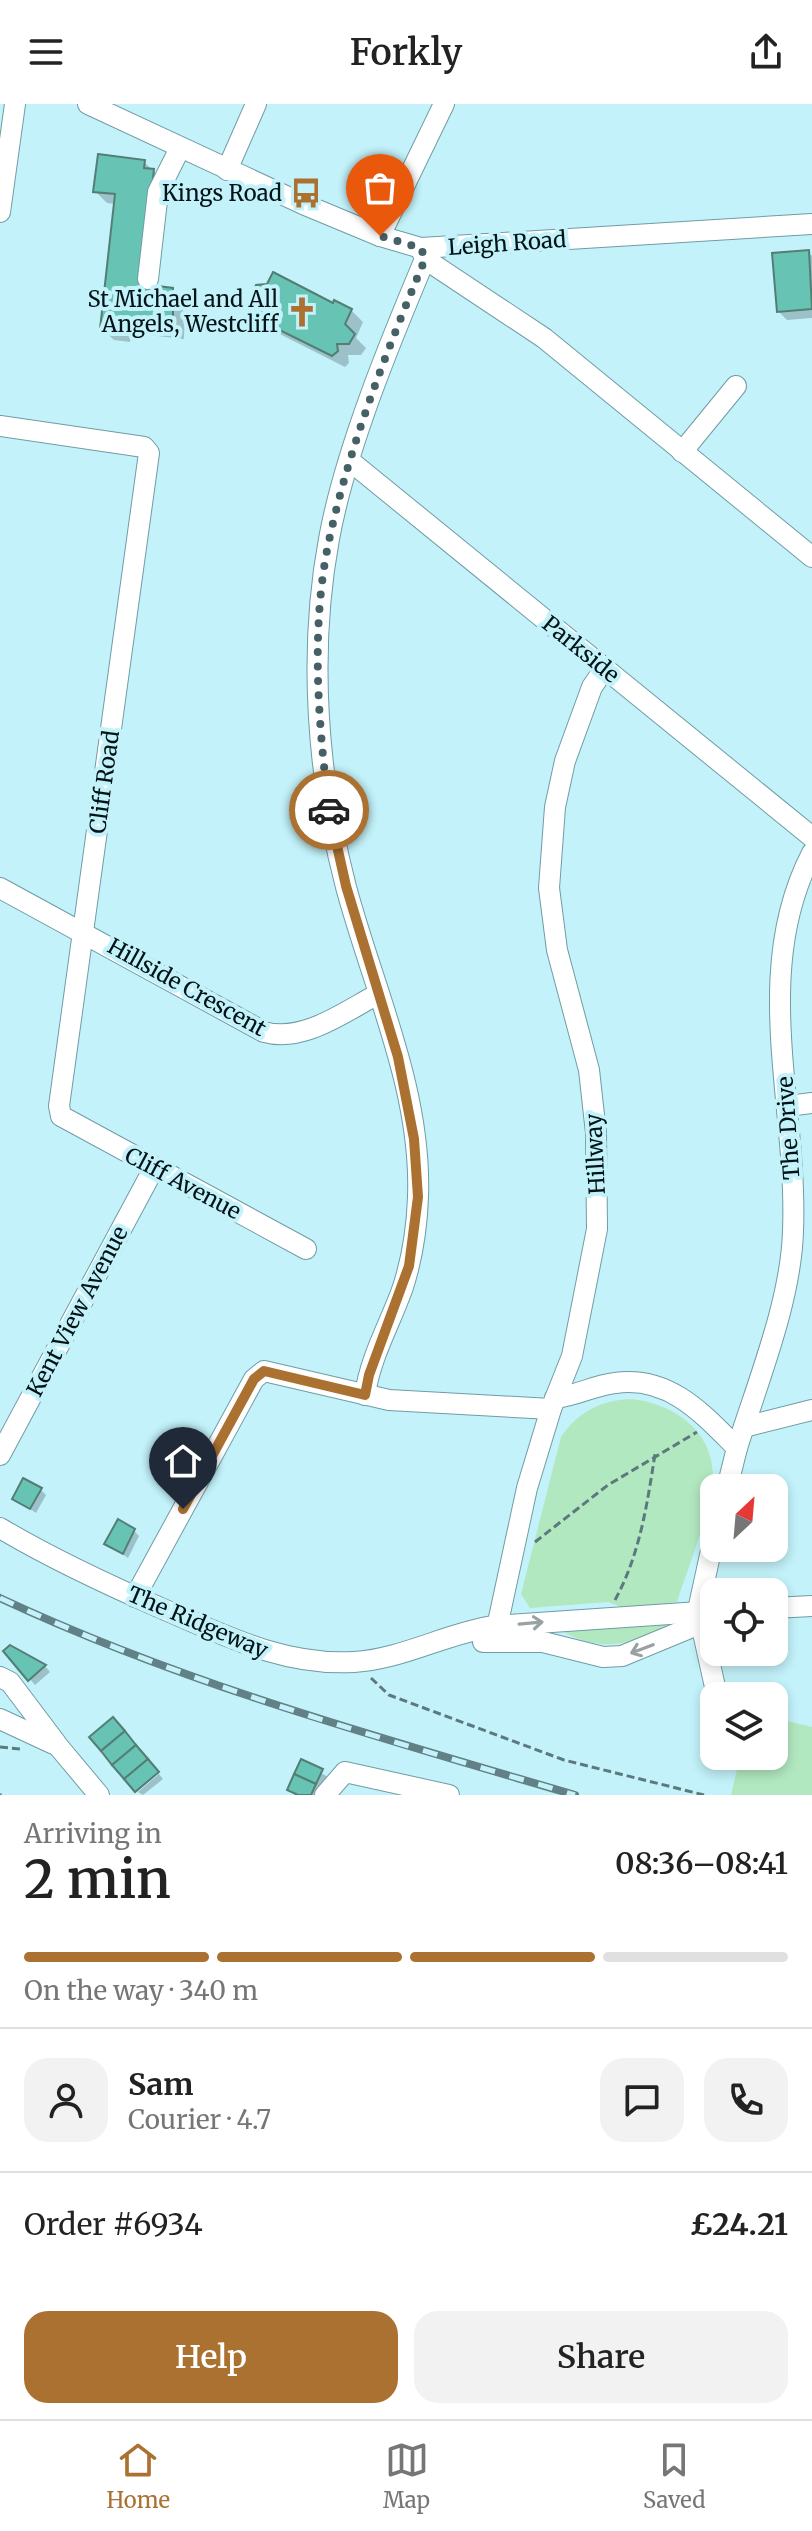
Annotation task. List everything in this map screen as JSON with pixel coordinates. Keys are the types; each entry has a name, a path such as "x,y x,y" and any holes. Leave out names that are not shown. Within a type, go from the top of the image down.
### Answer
{"street":[{"path":"0,212 15,104"},
{"name":"Leigh Road","path":"88,104 227,170 423,253 812,224"},
{"path":"227,170 256,104"},
{"path":"380,236 444,104"},
{"path":"148,279 158,192 180,148"},
{"path":"365,1395 369,1375 409,1266 418,1197 409,1097 346,886 329,809 319,714 319,630 329,539 350,461 423,253 544,338 812,557"},
{"path":"682,452 736,386"},
{"name":"Cliff Road","path":"0,426 148,449 59,1106 61,1116"},
{"name":"Parkside","path":"350,461 812,837"},
{"name":"Hillway","path":"494,1634 553,1404 572,1356 592,1263 598,1194 589,1070 551,915 551,856 555,807 565,761 592,687 605,668"},
{"name":"The Drive","path":"730,1474 789,1276 793,1231 788,1106 778,982 780,957 812,853"},
{"name":"Hillside Crescent","path":"0,888 84,931 264,1032 279,1036 310,1029 378,994"},
{"path":"788,1106 812,1103"},
{"name":"Cliff Avenue","path":"61,1116 306,1249"},
{"name":"Kent View Avenue","path":"0,1455 154,1168"},
{"path":"135,1597 254,1379 264,1371 365,1395 427,1404 553,1404 614,1383 633,1382 678,1395 737,1448"},
{"path":"744,1427 812,1410"},
{"name":"The Ridgeway","path":"0,1528 135,1597 274,1654 314,1662 382,1659 455,1638 471,1630 543,1642 603,1657 622,1656 700,1619"},
{"path":"788,1607 812,1606"},
{"name":"The Ridgeway","path":"494,1634 607,1617 700,1616"},
{"path":"0,1677 10,1682 99,1795"},
{"path":"0,1719 58,1746"},
{"path":"325,1795 345,1772 449,1795"}],"path":[{"path":"534,1542 655,1454 713,1424"},
{"path":"607,1617 630,1572 645,1517 655,1454"},
{"path":"353,1662 389,1695 564,1760 704,1795"}],"green space":[{"path":"631,1399 661,1406 687,1422 706,1445 713,1474 700,1474 700,1536 677,1602 624,1608 608,1602 530,1608 521,1594 561,1437 583,1414 610,1402"},
{"path":"665,1619 666,1626 653,1633 615,1644 589,1642 562,1631"},
{"path":"788,1721 812,1727 812,1795 731,1795 737,1770 788,1770"}],"building":[{"path":"98,154 145,160 144,168 154,169 141,284 173,288 173,328 120,322 119,331 100,329 115,194 93,192"},
{"path":"809,250 812,309 777,312 772,253"},
{"name":"St Michael and All Angels, Westcliff","path":"273,272 333,303 334,300 352,309 345,324 355,334 349,344 337,344 338,351 332,356 251,316 259,303 251,296 256,285 267,284"},
{"path":"23,1478 42,1488 30,1509 12,1499"},
{"path":"118,1519 135,1529 123,1554 104,1544"},
{"path":"10,1645 46,1665 28,1681 3,1651"},
{"path":"113,1717 125,1731 101,1751 89,1737"},
{"path":"125,1731 136,1745 112,1765 101,1751"},
{"path":"136,1745 148,1759 124,1779 112,1765"},
{"path":"148,1759 159,1772 135,1792 124,1779"},
{"path":"301,1759 323,1769 316,1784 294,1774"},
{"path":"294,1774 316,1784 311,1795 298,1795 287,1790"}],"railway":[{"path":"0,1598 70,1629 212,1683 356,1730 575,1795"}],"way so far":[{"path":"329,810 319,714 319,630 329,539 350,461 403,311 425,259 421,248 380,236"}],"place":[{"name":"Kings Road","path":"306,193"},
{"name":"St Michael and All Angels, Westcliff","path":"302,312"}],"route":[{"path":"183,1509 254,1379 264,1371 365,1395 369,1375 409,1266 418,1197 409,1097 346,886 329,810"}]}
